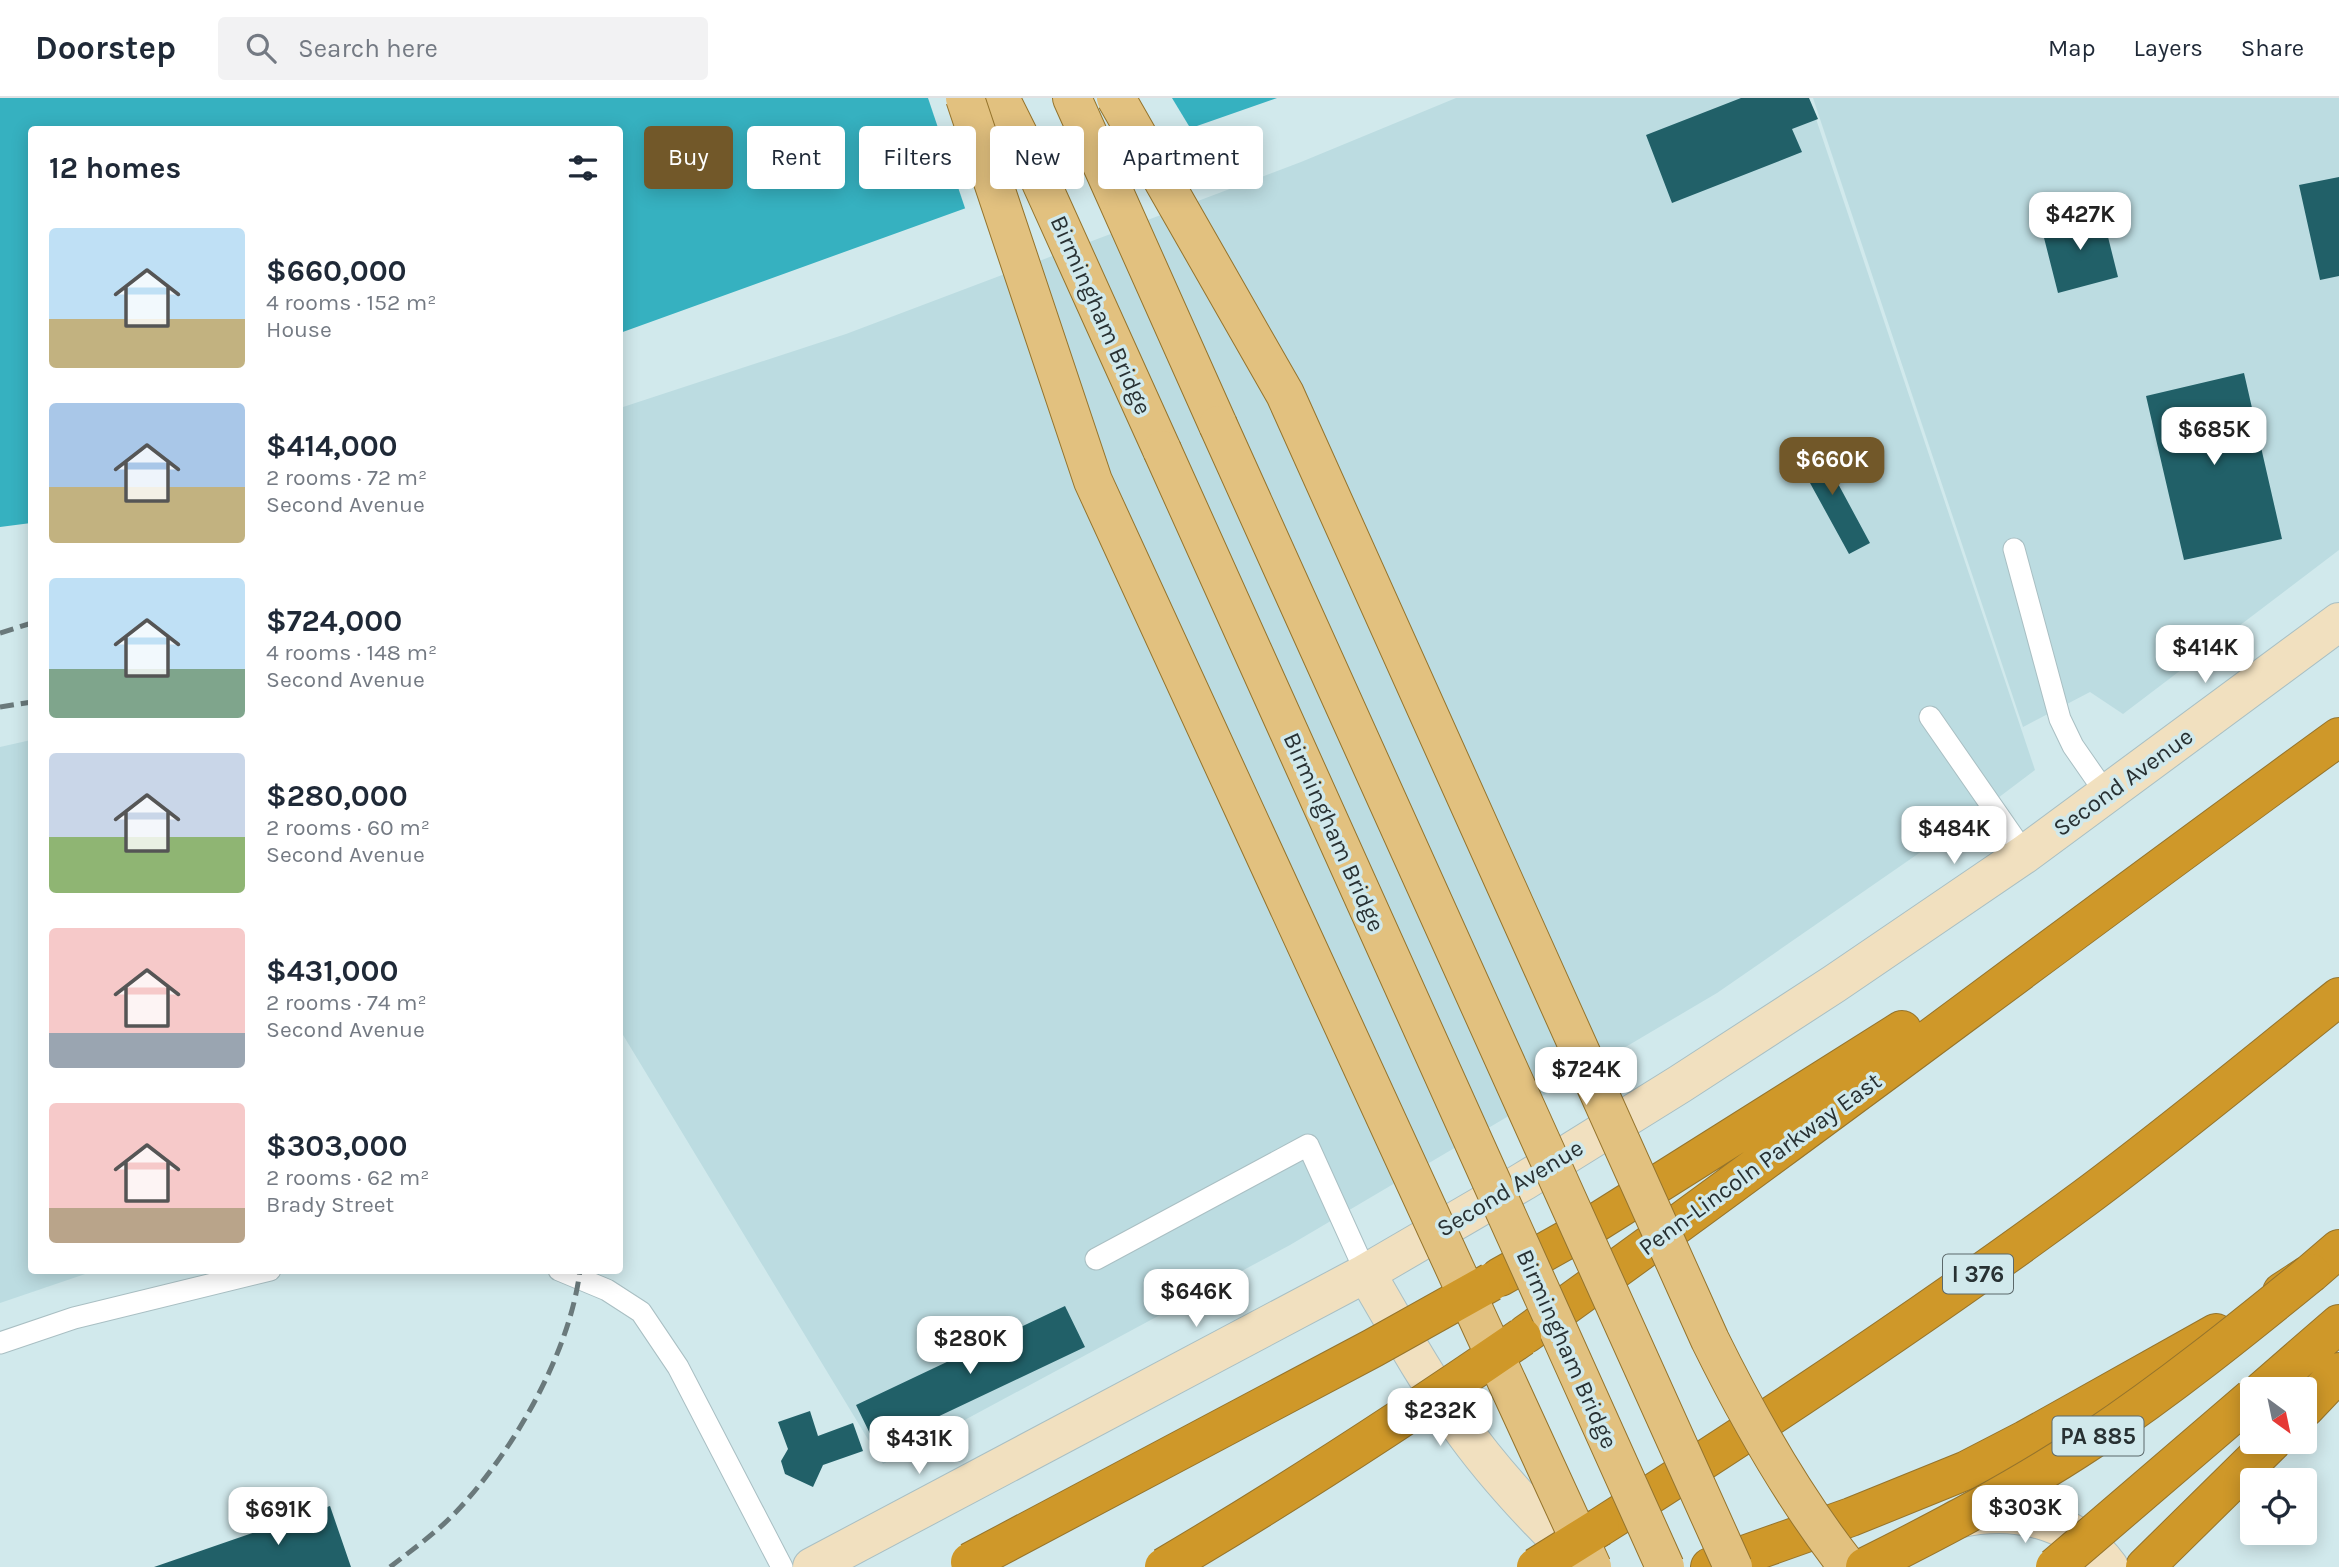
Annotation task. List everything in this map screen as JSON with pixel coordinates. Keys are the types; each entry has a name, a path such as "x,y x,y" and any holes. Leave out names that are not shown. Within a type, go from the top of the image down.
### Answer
{"highway":[{"name":"Penn-Lincoln Parkway East","path":"1164,1567 1389,1428 1522,1337 1652,1244 2169,859 2339,737"},
{"path":"961,1567 1373,1348 1591,1226 2169,859"},
{"name":"I 376","path":"1536,1567 1765,1422 1974,1277 2087,1196 2339,997"},
{"name":"PA 885","path":"1865,1567 2027,1480 2093,1439 2228,1341 2339,1249"},
{"path":"1710,1567 1852,1517 1967,1470 2203,1342 2311,1273"},
{"path":"2278,1377 2339,1324"},
{"path":"2317,1395 2339,1372"},
{"path":"2054,1567 2240,1408"},
{"path":"2145,1567 2260,1454"}],"main road":[{"path":"965,98 1093,481 1592,1567"},
{"name":"Birmingham Bridge","path":"1000,98 1036,170 1665,1567"},
{"path":"1072,98 1733,1567"},
{"path":"1116,98 1285,394 1710,1340 1742,1405 1773,1459 1848,1567"},
{"name":"Second Avenue","path":"812,1567 1366,1273 1524,1181 1834,984 2025,854 2339,622"},
{"path":"1366,1273 1427,1377 1482,1456 1586,1567"},
{"path":"1841,1567 1915,1533 1946,1522 1976,1515 2004,1513 2032,1516 2058,1525 2081,1540 2109,1567"}],"lane":[{"path":"2014,549 2060,719 2074,746 2107,794"},
{"path":"1930,717 2025,854"},
{"path":"1096,1259 1308,1144 1366,1273"},
{"path":"0,1343 74,1318 254,1274"},
{"path":"569,1274 607,1290 641,1312 678,1367 782,1567"}],"shaded area":[{"path":"1456,98 1809,98 2035,770 1717,993 1290,1245 883,1464 623,1035 623,407 846,334 1230,189 1263,189 1263,176"},
{"path":"1813,98 2339,98 2339,550 2123,714 2090,692 2023,727"},
{"path":"28,741 28,1274 85,1274 0,1303 0,747"}],"water":[{"path":"0,98 1277,98 1197,126 1098,126 1098,161 1084,166 1084,126 990,126 990,189 1019,189 623,332 623,126 28,126 28,523 0,527"}],"pier":[{"path":"928,98 1172,98 1189,126 1098,126 1098,164 1084,169 1084,126 990,126 990,189 1028,189 966,211 959,189 976,189 976,126 937,126"}],"building":[{"path":"1741,98 1809,98 1818,119 1792,129 1802,152 1672,203 1646,135"},
{"path":"2339,177 2339,276 2320,280 2299,185"},
{"path":"2102,213 2118,277 2058,293 2041,226"},
{"path":"2244,373 2282,539 2184,560 2146,396"},
{"path":"1815,441 1870,543 1849,554 1793,452"},
{"path":"1065,1306 1085,1347 876,1446 856,1405"},
{"path":"810,1411 818,1436 853,1423 863,1451 823,1465 813,1487 785,1474 781,1461 788,1449 778,1422"},
{"path":"330,1506 351,1567 154,1567"}],"railway":[{"path":"0,633 28,624"},
{"path":"0,707 28,703"},
{"path":"390,1567 433,1534 456,1512 498,1461 518,1431 536,1400 564,1334 579,1274"}]}
